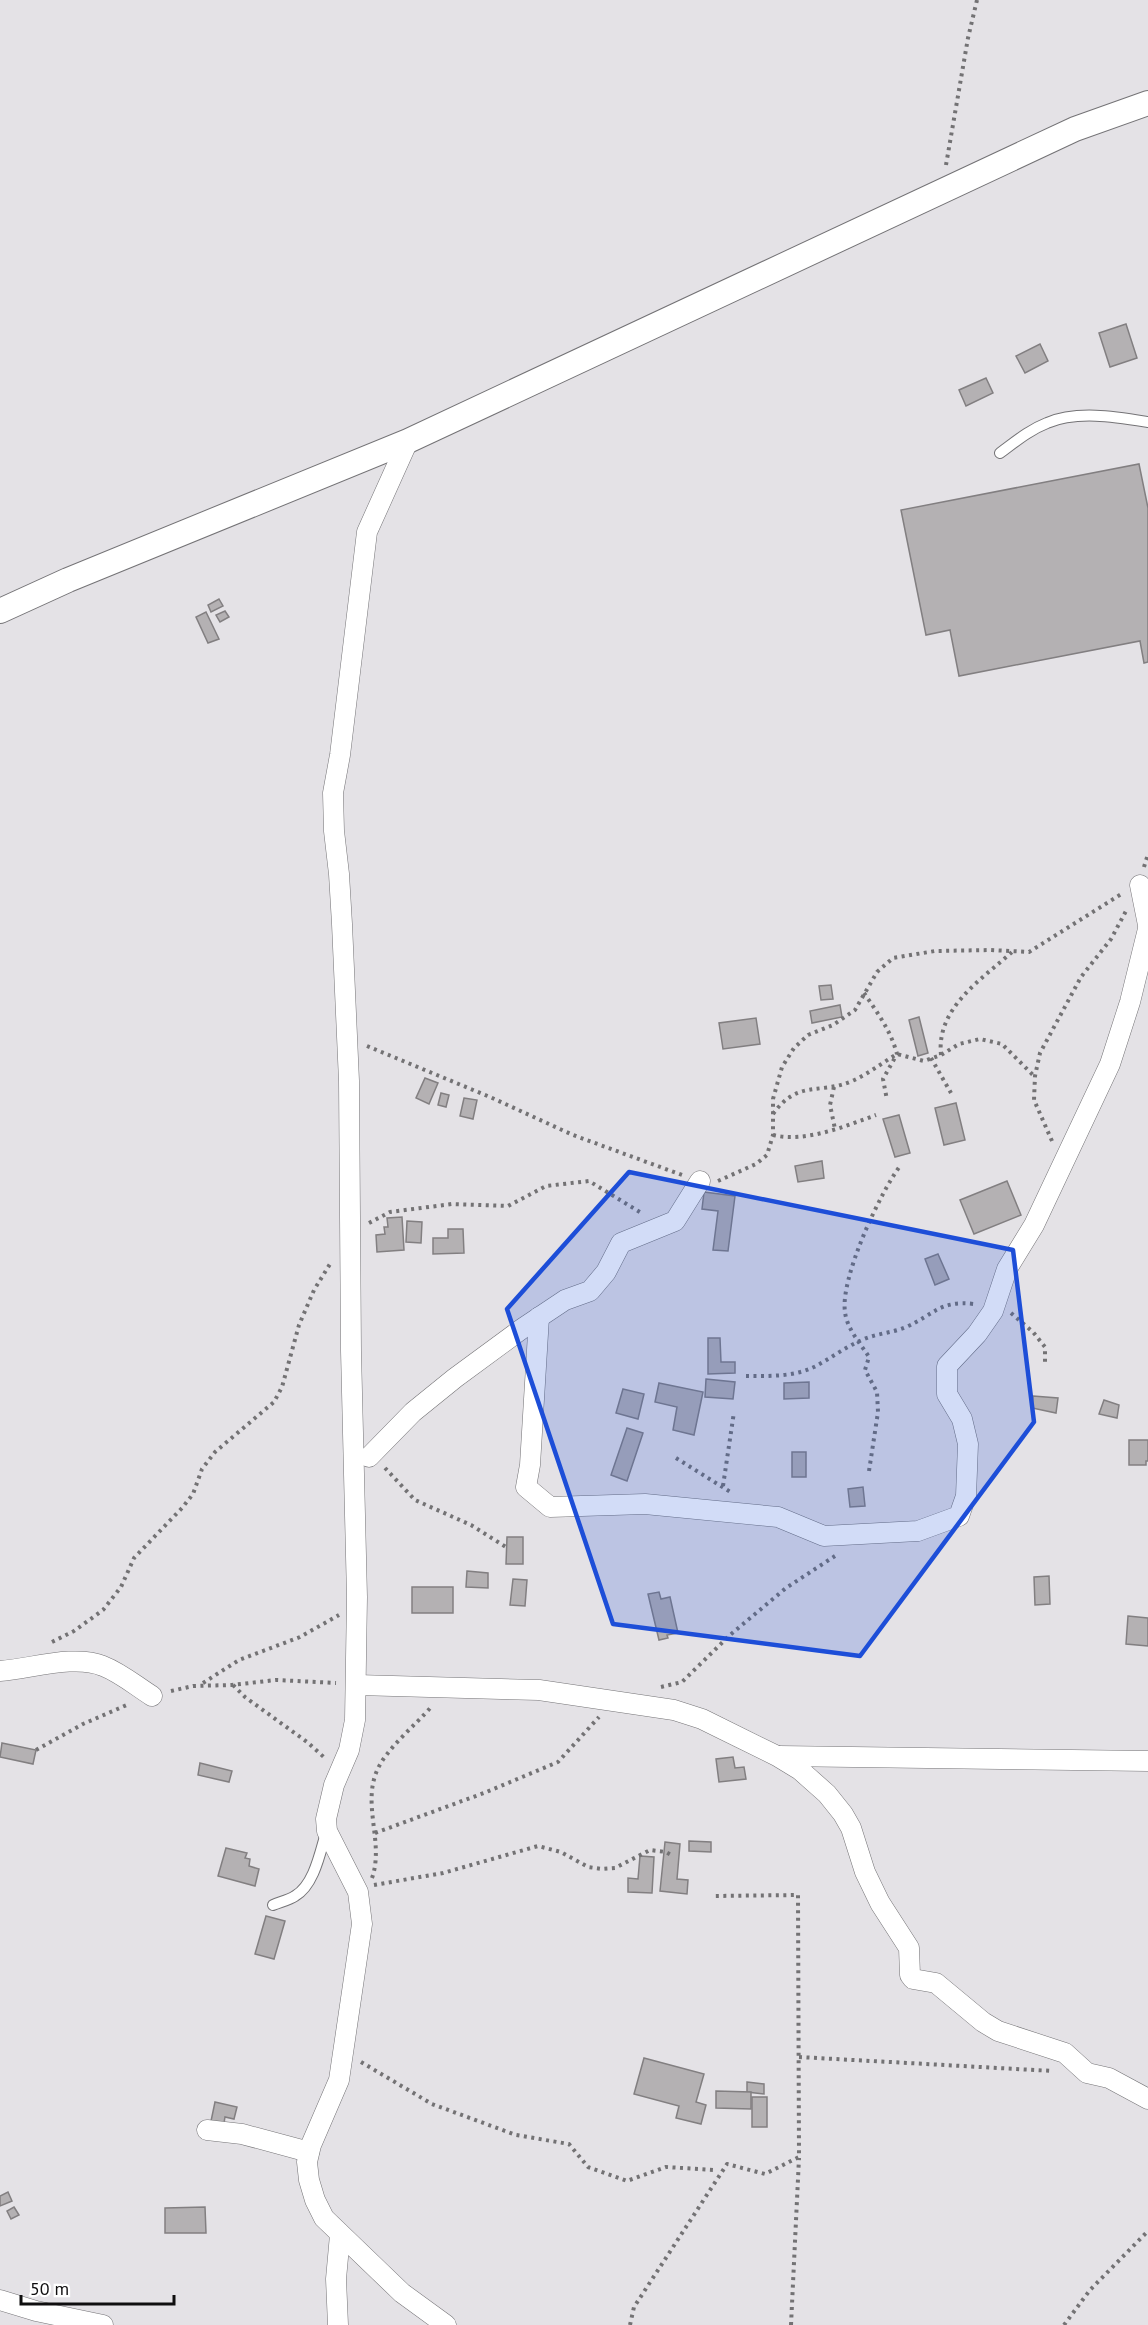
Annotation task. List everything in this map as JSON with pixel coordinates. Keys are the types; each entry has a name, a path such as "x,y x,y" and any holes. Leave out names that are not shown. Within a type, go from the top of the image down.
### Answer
{"street":[{"path":"0,611 68,580 408,441 1075,129 1148,104"},
{"path":"408,441 367,532 333,794 349,1081 349,1233 358,1556 355,1720 349,1750 329,1802 327,1831 358,1892 362,1924 339,2080 307,2162 315,2200 324,2218 402,2294 446,2325"},
{"path":"1140,885 1148,925"},
{"path":"539,1317 530,1465 526,1487 550,1507 645,1504 778,1517 824,1536 918,1531 959,1516 966,1496 968,1444 962,1419 947,1394 947,1366 977,1334 993,1311 1007,1269 1034,1225 1110,1064 1130,1002 1148,929"},
{"path":"369,1456 412,1412 455,1378 565,1300 590,1291 606,1272 621,1243 675,1221 700,1181"},
{"path":"0,1671 87,1662 103,1665 152,1696"},
{"path":"357,1685 539,1690 674,1710 702,1719 777,1756 807,1776 827,1794 843,1814 851,1828 880,1903 909,1948 912,1979 936,1983 983,2022 998,2031 1065,2053 1087,2073 1109,2078 1148,2099"},
{"path":"777,1756 1148,1761"},
{"path":"207,2130 242,2134 309,2152"},
{"path":"338,2325 336,2279 340,2235"},
{"path":"0,2300 36,2311 103,2325"}],"lane":[{"path":"1000,453 1048,422 1098,416 1148,422"},
{"path":"273,1905 293,1898 303,1890 317,1862 327,1831"}],"path":[{"path":"941,192 968,38 977,0"},
{"path":"1062,1164 1034,1100 1035,1076 1040,1053 1081,977 1111,939 1140,885 1148,854"},
{"path":"346,1038 573,1135 700,1181 719,1181 756,1164 767,1155 773,1135 773,1099 782,1067 794,1048 808,1035 834,1025 855,1010 877,972 893,958 936,951 1029,952 1057,937 1113,898 1140,885"},
{"path":"941,1055 940,1043 944,1023 960,998 1012,951"},
{"path":"864,993 884,1023 897,1054 883,1079 887,1100"},
{"path":"773,1114 783,1100 796,1092 834,1087 853,1080 897,1054 924,1061 941,1055 959,1044 980,1039 1002,1044 1020,1064 1035,1076"},
{"path":"931,1058 951,1093"},
{"path":"834,1087 830,1105 835,1129"},
{"path":"773,1135 786,1138 799,1137 835,1129 876,1115"},
{"path":"869,1471 878,1412 877,1392 865,1370 869,1357 851,1331 845,1312 848,1283 858,1252 892,1177 900,1166"},
{"path":"43,1647 74,1631 104,1610 121,1587 134,1558 193,1494 202,1469 215,1452 274,1402 282,1387 303,1316 314,1290 349,1233 390,1212 452,1204 508,1206 546,1186 589,1181 662,1226"},
{"path":"746,1376 790,1375 813,1368 859,1341 879,1333 905,1328 938,1308 955,1304 973,1304 993,1311 1013,1314 1033,1332 1045,1347 1045,1362"},
{"path":"723,1486 734,1412"},
{"path":"369,1456 391,1474 415,1500 471,1525 506,1547"},
{"path":"676,1458 723,1486 761,1516"},
{"path":"204,1683 239,1660 300,1636 342,1613"},
{"path":"36,1750 83,1724 152,1696 193,1686 232,1685 276,1680 357,1685"},
{"path":"232,1685 307,1742 340,1771"},
{"path":"447,1687 391,1751 376,1772 372,1801 377,1851 369,1886 443,1873 538,1846 561,1852 588,1867 602,1869 615,1868 650,1850 666,1852 673,1856"},
{"path":"713,1896 798,1895 799,2157 791,2325"},
{"path":"342,2050 432,2104 516,2135 569,2144 588,2167 627,2181 666,2167 714,2170"},
{"path":"799,2057 1087,2073"},
{"path":"630,2325 634,2307 727,2164 765,2174 799,2157"},
{"path":"1064,2325 1090,2290 1148,2231"}],"highlighted area":[{"path":"629,1172 1013,1250 1034,1422 860,1656 613,1624 507,1309"}],"building":[{"path":"1126,324 1137,358 1110,367 1099,333"},
{"path":"1040,344 1048,361 1025,373 1016,356"},
{"path":"986,378 993,393 966,406 959,390"},
{"path":"1139,464 1148,508 1148,662 1144,663 1140,641 959,676 950,630 926,635 901,510"},
{"path":"219,599 223,606 211,612 208,605"},
{"path":"225,611 229,617 220,622 216,615"},
{"path":"206,612 219,639 208,643 196,617"},
{"path":"831,985 833,999 821,1000 819,986"},
{"path":"840,1005 842,1017 812,1023 810,1011"},
{"path":"919,1017 928,1053 918,1056 909,1020"},
{"path":"756,1018 760,1044 723,1049 719,1023"},
{"path":"425,1078 438,1083 429,1104 416,1098"},
{"path":"441,1093 449,1095 446,1107 438,1105"},
{"path":"464,1098 477,1100 473,1119 460,1116"},
{"path":"956,1103 965,1140 944,1145 935,1108"},
{"path":"899,1115 910,1153 895,1157 883,1119"},
{"path":"822,1161 824,1178 798,1182 795,1166"},
{"path":"1007,1181 1021,1215 974,1234 960,1200"},
{"path":"704,1192 735,1196 728,1251 713,1250 718,1211 702,1209"},
{"path":"402,1217 404,1250 377,1252 376,1235 385,1234 384,1227 388,1227 387,1218"},
{"path":"407,1221 422,1222 421,1243 406,1242"},
{"path":"448,1229 463,1229 464,1253 433,1254 433,1238 448,1238"},
{"path":"938,1254 949,1279 935,1285 925,1259"},
{"path":"708,1338 720,1338 721,1362 735,1362 735,1373 708,1374"},
{"path":"706,1379 735,1382 733,1399 705,1397"},
{"path":"809,1382 809,1398 784,1399 784,1383"},
{"path":"659,1383 703,1392 694,1435 673,1430 677,1407 655,1402"},
{"path":"623,1389 644,1394 638,1419 616,1413"},
{"path":"1033,1396 1058,1398 1056,1413 1032,1408"},
{"path":"1104,1400 1119,1405 1117,1418 1099,1414"},
{"path":"627,1428 643,1433 627,1481 611,1475"},
{"path":"1129,1440 1148,1440 1146,1465 1129,1465"},
{"path":"792,1452 806,1452 806,1477 792,1477"},
{"path":"863,1487 865,1506 850,1507 848,1489"},
{"path":"507,1537 523,1537 523,1564 506,1564"},
{"path":"467,1571 488,1573 488,1588 466,1587"},
{"path":"1049,1576 1050,1604 1035,1605 1034,1577"},
{"path":"513,1579 527,1580 525,1606 510,1605"},
{"path":"412,1587 453,1587 453,1613 412,1613"},
{"path":"659,1592 661,1599 670,1597 678,1633 667,1635 668,1638 659,1640 648,1594"},
{"path":"1128,1616 1148,1618 1148,1646 1126,1644"},
{"path":"2,1743 36,1750 33,1764 0,1757"},
{"path":"733,1757 735,1768 744,1767 746,1779 719,1782 716,1759"},
{"path":"200,1763 232,1771 229,1782 198,1775"},
{"path":"689,1841 711,1842 711,1852 689,1851"},
{"path":"665,1842 680,1844 677,1879 688,1880 687,1894 660,1891"},
{"path":"226,1848 247,1853 245,1858 250,1859 249,1866 259,1869 255,1886 218,1876"},
{"path":"640,1856 654,1857 652,1893 628,1892 628,1878 638,1879"},
{"path":"266,1916 285,1921 274,1959 255,1954"},
{"path":"644,2058 704,2074 696,2102 706,2105 701,2124 676,2118 679,2106 634,2094"},
{"path":"747,2082 764,2084 764,2094 747,2092"},
{"path":"716,2091 751,2092 751,2109 716,2108"},
{"path":"752,2097 767,2097 767,2127 752,2127"},
{"path":"215,2102 237,2107 234,2119 225,2117 223,2129 210,2126"},
{"path":"8,2192 12,2201 0,2206 0,2196"},
{"path":"14,2207 19,2215 11,2219 7,2211"},
{"path":"205,2207 206,2233 165,2233 165,2208"}]}
